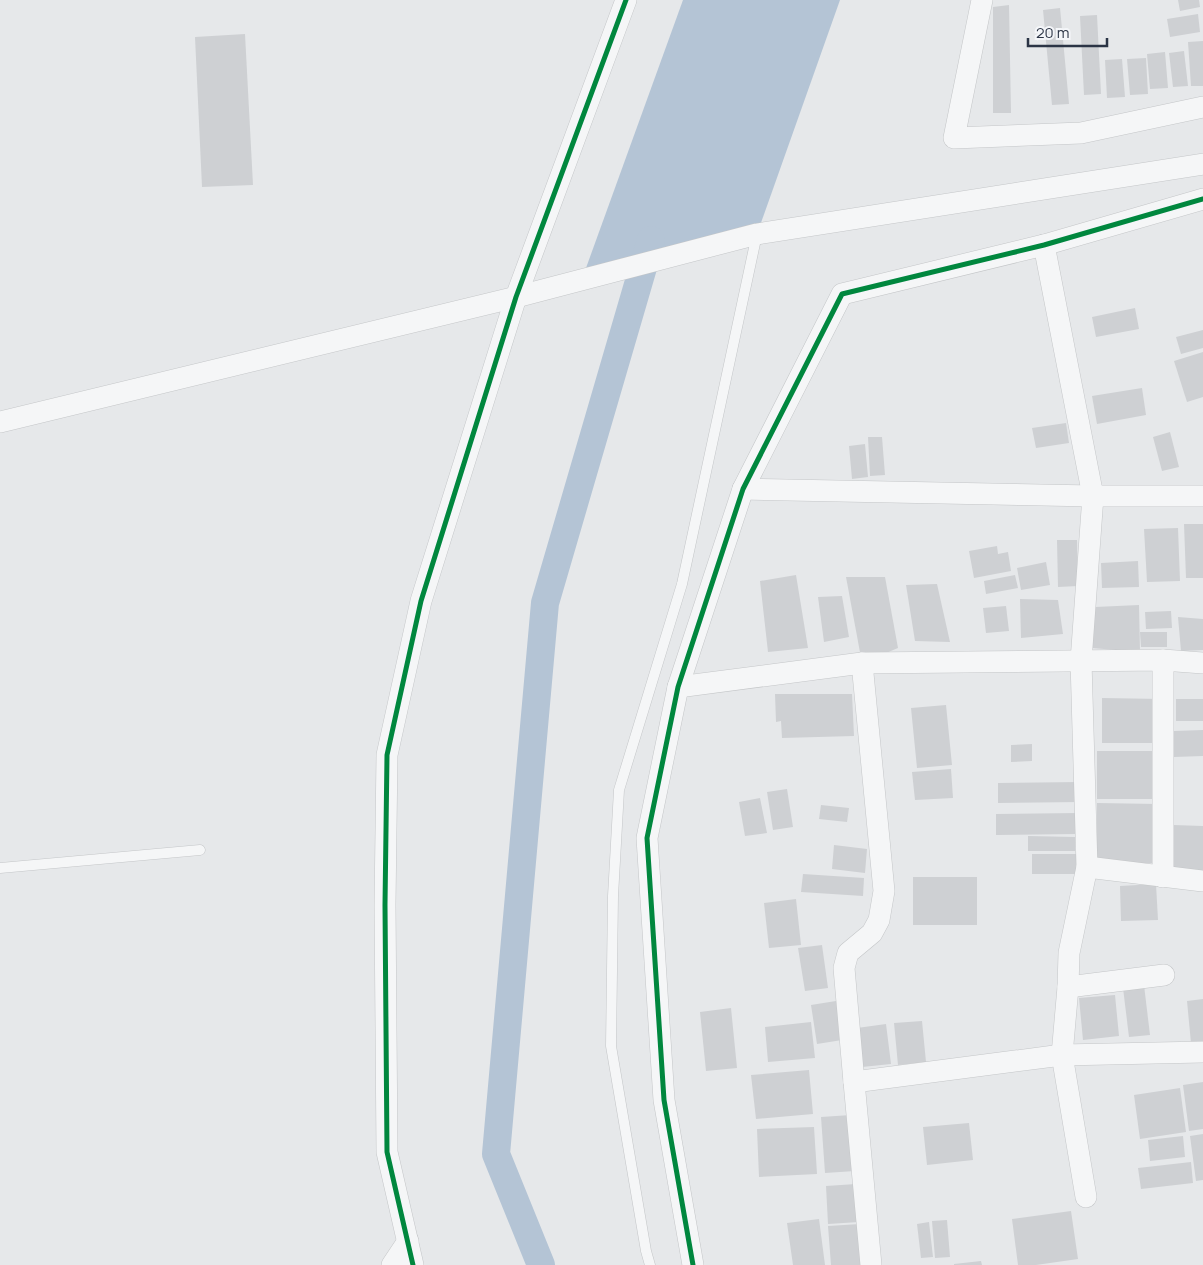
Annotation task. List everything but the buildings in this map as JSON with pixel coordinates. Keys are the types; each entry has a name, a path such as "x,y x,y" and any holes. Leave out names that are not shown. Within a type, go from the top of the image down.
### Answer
{"street":[{"path":"413,1265 387,1152 385,905 387,755 421,602 516,297 626,0"},
{"path":"982,0 954,138 1081,133 1203,107"},
{"path":"0,422 516,297 757,234 1203,164"},
{"path":"693,1265 664,1100 647,838 678,687 743,489 842,294 1044,245 1203,199"},
{"path":"1044,245 1093,496 1081,661 1087,867 1069,954 1062,1055 1086,1197"},
{"path":"743,489 1093,496 1203,496"},
{"path":"678,687 862,663 1163,660 1203,663"},
{"path":"1163,660 1163,877"},
{"path":"862,663 884,891 879,920 872,933 848,953 844,968 871,1265"},
{"path":"1087,867 1203,882"},
{"path":"1068,987 1164,975"},
{"path":"854,1082 1062,1055 1203,1052"},
{"path":"392,1265 408,1241"}],"lane":[{"path":"650,1265 611,1046 613,896 619,790 682,584 757,234"},
{"path":"0,868 200,850"}],"water":[{"path":"683,0 840,0 757,234 586,268"}],"waterway":[{"path":"541,1265 496,1154 545,603 651,240"}],"cycle path":[{"path":"413,1265 387,1152 385,905 387,755 421,601 516,297 626,0"},
{"path":"693,1265 664,1100 647,838 678,687 743,489 842,294 1044,245 1203,199"}]}
